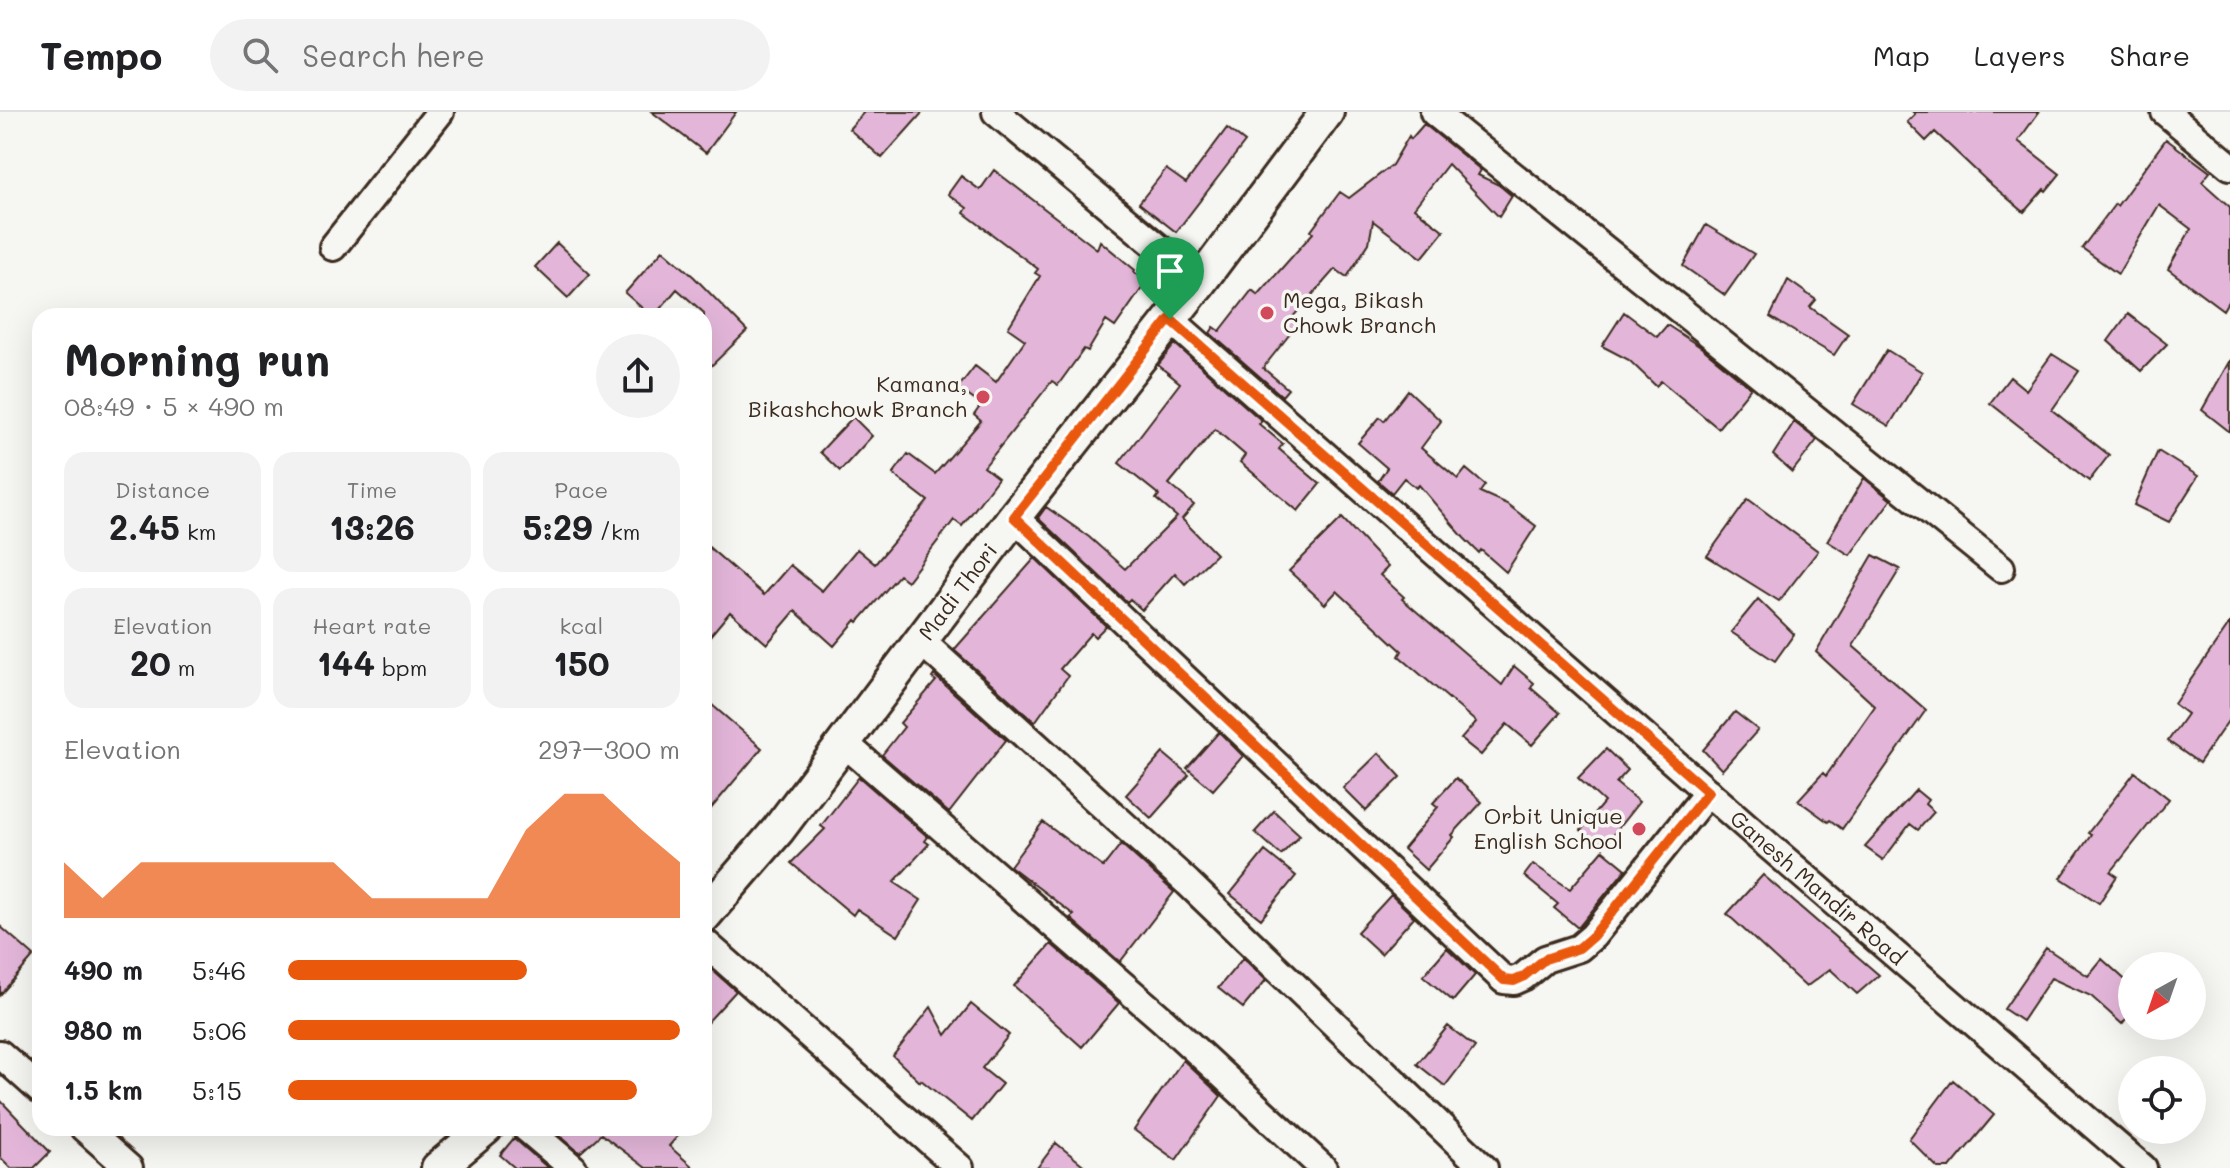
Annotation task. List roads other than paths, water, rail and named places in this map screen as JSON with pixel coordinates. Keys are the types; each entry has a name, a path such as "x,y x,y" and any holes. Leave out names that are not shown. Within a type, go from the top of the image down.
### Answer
{"main road":[{"name":"Madi Thori","path":"712,906 778,830 1014,517 1200,282 1327,112"},
{"path":"438,1168 476,1136"}],"street":[{"path":"333,247 440,112"},
{"path":"996,112 1200,282"},
{"path":"1434,112 2001,568"},
{"path":"2165,112 2230,166"},
{"name":"Ganesh Mandir Road","path":"1170,319 1708,792 2143,1168"},
{"path":"1014,517 1504,980 1514,981 1523,977 1545,959 1579,948 1593,936 1708,792"},
{"path":"921,641 1188,883 1484,1168"},
{"path":"843,742 1163,1020 1323,1168"},
{"path":"712,949 960,1168"},
{"path":"0,1054 32,1083"},
{"path":"93,1136 129,1168"},
{"path":"535,1136 573,1168"}],"place":[{"name":"Mega, Bikash Chowk Branch","path":"1267,313"},
{"name":"Kamana, Bikashchowk Branch","path":"983,397"},
{"name":"Orbit Unique English School","path":"1639,829"}]}
